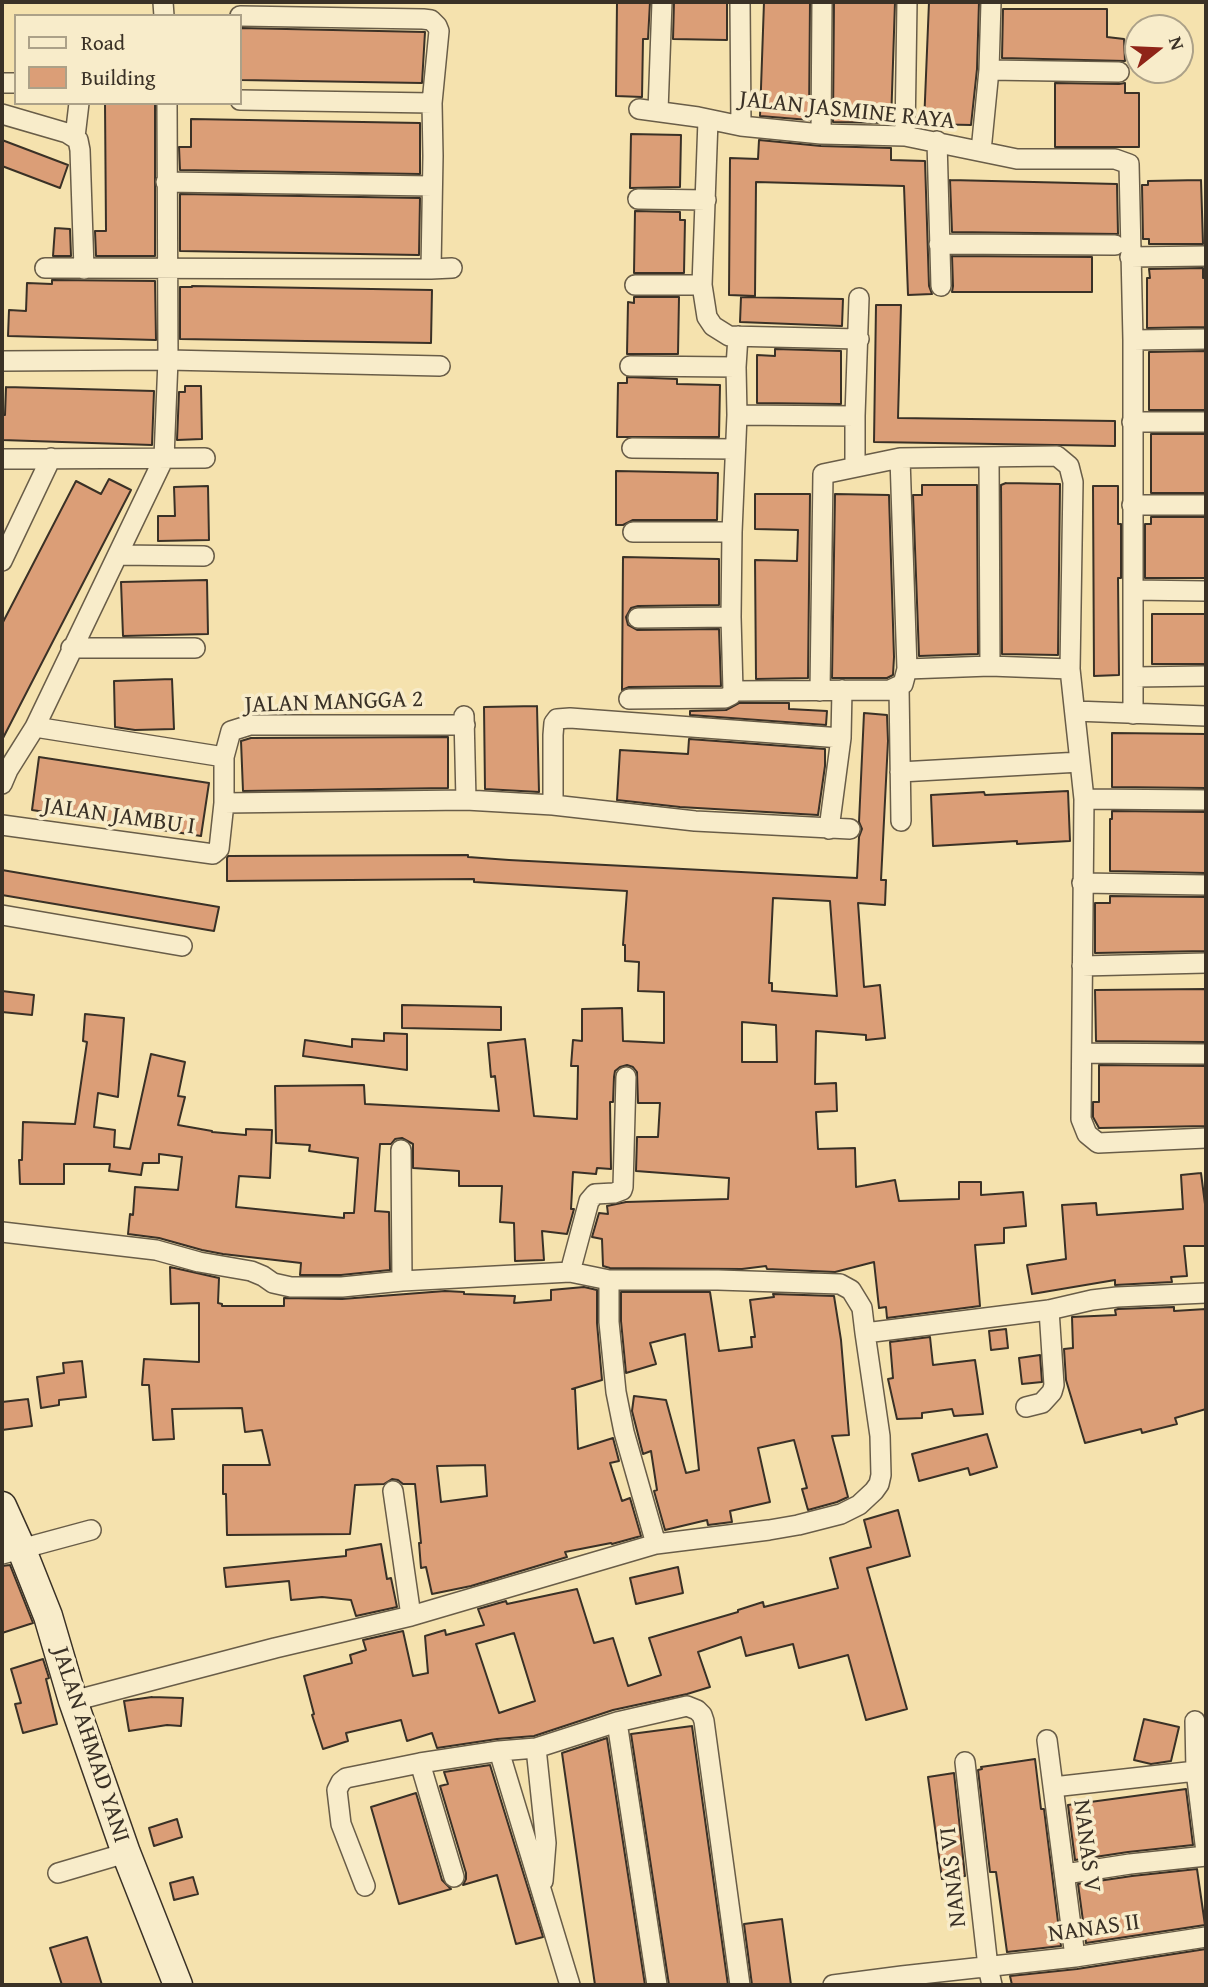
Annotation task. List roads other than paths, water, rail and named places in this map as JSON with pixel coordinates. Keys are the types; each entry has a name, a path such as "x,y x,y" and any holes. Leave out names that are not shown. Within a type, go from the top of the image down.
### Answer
{"street":[{"name":"JALAN JASMINE RAYA","path":"662,2 648,110 741,126 821,134 905,136 1017,159 1118,159 1130,167 1122,251"},
{"path":"740,2 741,126"},
{"path":"905,136 907,2"},
{"path":"981,151 989,70 991,2"},
{"path":"821,134 822,3"},
{"path":"242,16 431,20 437,26 439,31 432,103 431,270"},
{"path":"989,70 1119,72"},
{"path":"242,100 432,103"},
{"path":"75,137 79,105"},
{"path":"4,774 34,727 164,458 168,360 167,105"},
{"path":"2,114 67,133 78,140 84,269"},
{"path":"708,120 702,285 707,317 713,326 729,336 859,339"},
{"path":"937,141 941,286"},
{"path":"166,182 432,186"},
{"path":"638,199 706,200"},
{"path":"939,244 1206,256"},
{"path":"1122,251 1133,340 1133,714"},
{"path":"46,268 452,268"},
{"path":"635,285 702,285"},
{"path":"855,466 859,298"},
{"path":"629,699 725,698 733,691 731,617 738,336"},
{"path":"1133,340 1206,338"},
{"path":"2,361 168,360 440,366"},
{"path":"630,366 736,367"},
{"path":"737,415 855,416"},
{"path":"1132,422 1206,422"},
{"path":"632,448 734,449"},
{"path":"820,691 823,474 900,458 1057,456 1069,466 1073,482 1070,669 1084,799 1081,1119 1087,1134 1098,1143 1206,1138"},
{"path":"2,561 51,458"},
{"path":"2,459 205,458"},
{"path":"900,458 903,678 901,821"},
{"path":"989,458 990,666"},
{"path":"1132,506 1206,505"},
{"path":"633,532 733,532"},
{"path":"118,555 204,556"},
{"path":"1133,590 1206,591"},
{"path":"638,618 731,617"},
{"path":"71,648 195,648"},
{"path":"733,691 885,691 903,678 990,666 1070,669"},
{"path":"1134,677 1206,676"},
{"path":"829,829 841,738 842,690"},
{"path":"1075,711 1206,716"},
{"path":"553,805 553,736 557,719 841,738"},
{"name":"JALAN MANGGA 2","path":"224,757 231,731 250,725 465,720 466,800"},
{"path":"34,727 224,757"},
{"name":"JALAN JAMBU I","path":"2,825 213,854 219,849 224,757"},
{"path":"900,772 1080,762"},
{"path":"1084,799 1206,800"},
{"path":"223,803 466,800 553,805 695,821 850,829"},
{"path":"1082,883 1206,885"},
{"path":"2,915 182,946"},
{"path":"1082,966 1206,963"},
{"path":"1082,1053 1206,1054"},
{"path":"569,1272 589,1201 595,1195 614,1193 623,1187 626,1077"},
{"path":"401,1150 402,1281"},
{"path":"2,1232 156,1250 199,1262 251,1271 273,1283 291,1287 342,1287 569,1272 609,1280 840,1284 851,1290 862,1308 866,1333 880,1436 881,1475 874,1491 859,1505 841,1514 798,1525 656,1544 411,1616 275,1648 73,1701"},
{"path":"609,1280 609,1322 616,1392 624,1432 656,1544"},
{"path":"866,1333 1049,1310 1117,1297 1206,1293"},
{"path":"1026,1407 1042,1403 1052,1392 1054,1385 1049,1310"},
{"path":"393,1491 411,1616"},
{"name":"JALAN AHMAD YANI","path":"2,1506 12,1551 48,1616 73,1701 126,1853 178,1985"},
{"path":"12,1551 91,1530"},
{"path":"366,1885 341,1824 337,1790 344,1779 421,1763 536,1748 617,1723 687,1706 697,1710 703,1717 740,1985"},
{"path":"1065,1874 1206,1854 1196,1771 1195,1721"},
{"path":"617,1723 657,1985"},
{"name":"NANAS V","path":"1047,1740 1075,1957"},
{"path":"536,1748 546,1843 542,1889"},
{"path":"499,1751 570,1985"},
{"name":"NANAS VI","path":"965,1762 990,1976"},
{"path":"421,1763 454,1877"},
{"path":"1053,1787 1196,1771"},
{"path":"58,1873 126,1853"},
{"name":"NANAS II","path":"833,1985 990,1976 1075,1957 1206,1937"}]}
